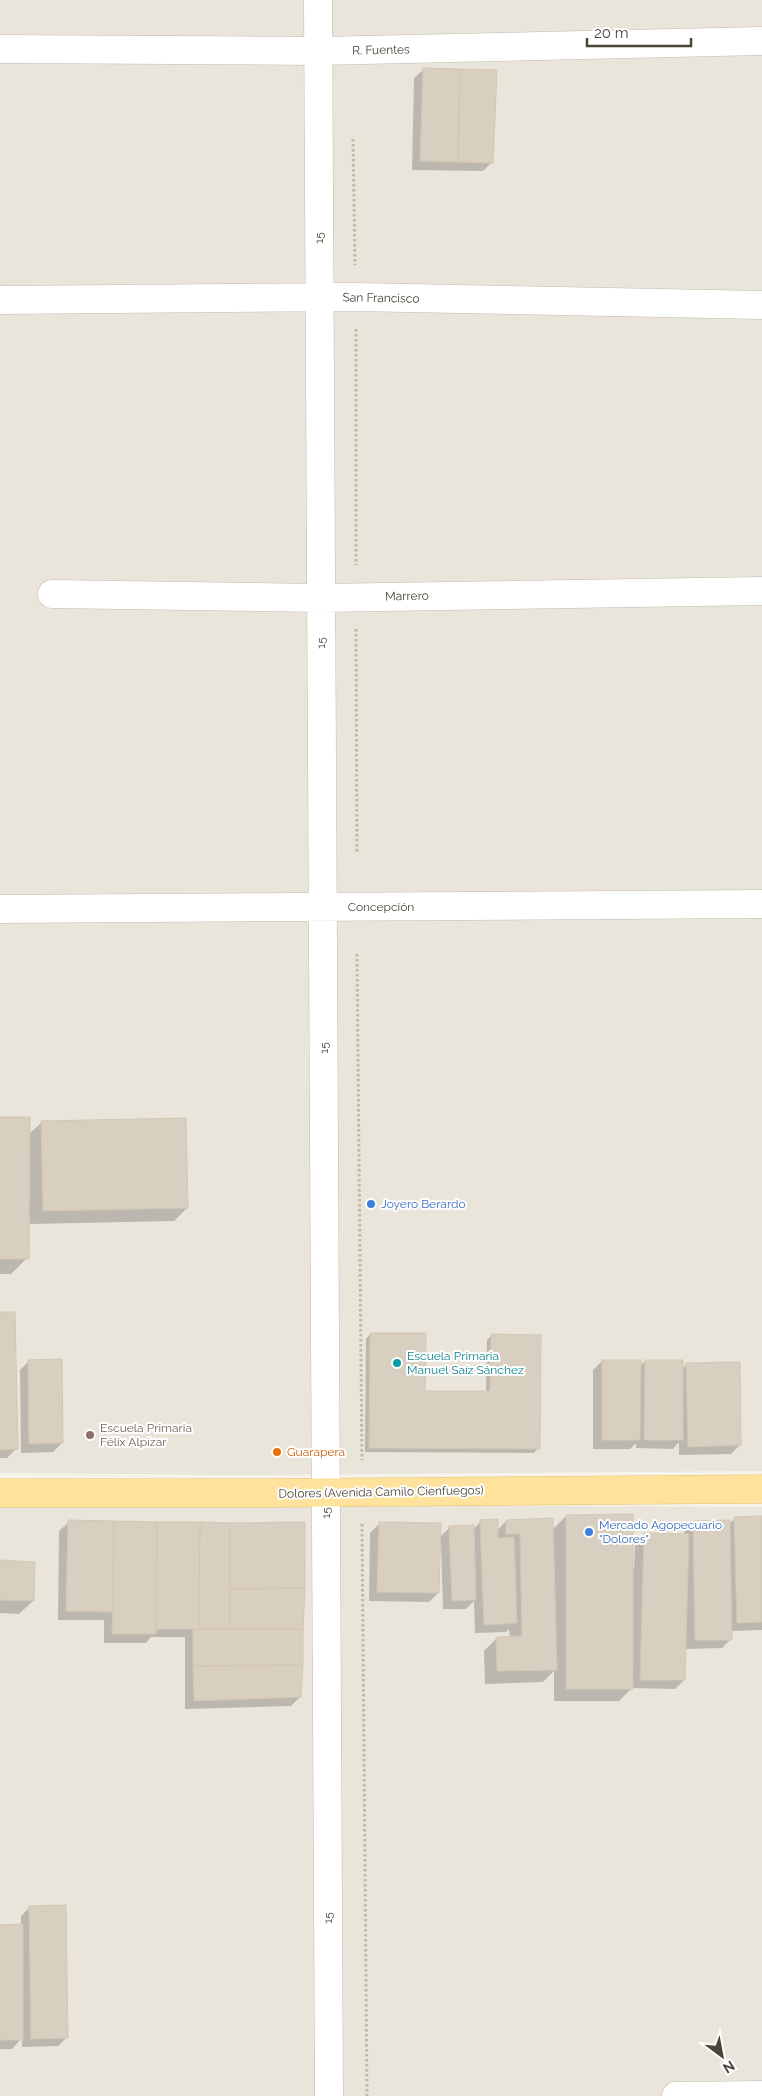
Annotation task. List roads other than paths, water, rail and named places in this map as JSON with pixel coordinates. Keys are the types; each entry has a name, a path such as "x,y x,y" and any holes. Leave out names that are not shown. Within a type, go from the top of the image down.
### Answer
{"main road":[{"name":"Dolores (Avenida Camilo Cienfuegos)","path":"0,1493 762,1489"}],"street":[{"name":"15","path":"318,0 329,2096"},
{"name":"R. Fuentes","path":"0,50 318,51 762,41"},
{"name":"San Francisco","path":"0,300 356,297 762,305"},
{"name":"Marrero","path":"52,594 320,598 762,591"},
{"name":"Concepción","path":"0,909 762,904"},
{"path":"676,2096 762,2095"}],"place":[{"name":"Joyero Berardo","path":"371,1204"},
{"name":"Escuela Primaria Manuel Saíz Sánchez","path":"397,1363"},
{"name":"Escuela Primaria Félix Alpízar","path":"90,1435"},
{"name":"Guarapera","path":"277,1452"},
{"name":"Mercado Agopecuario \"Dolores\"","path":"589,1532"}]}
